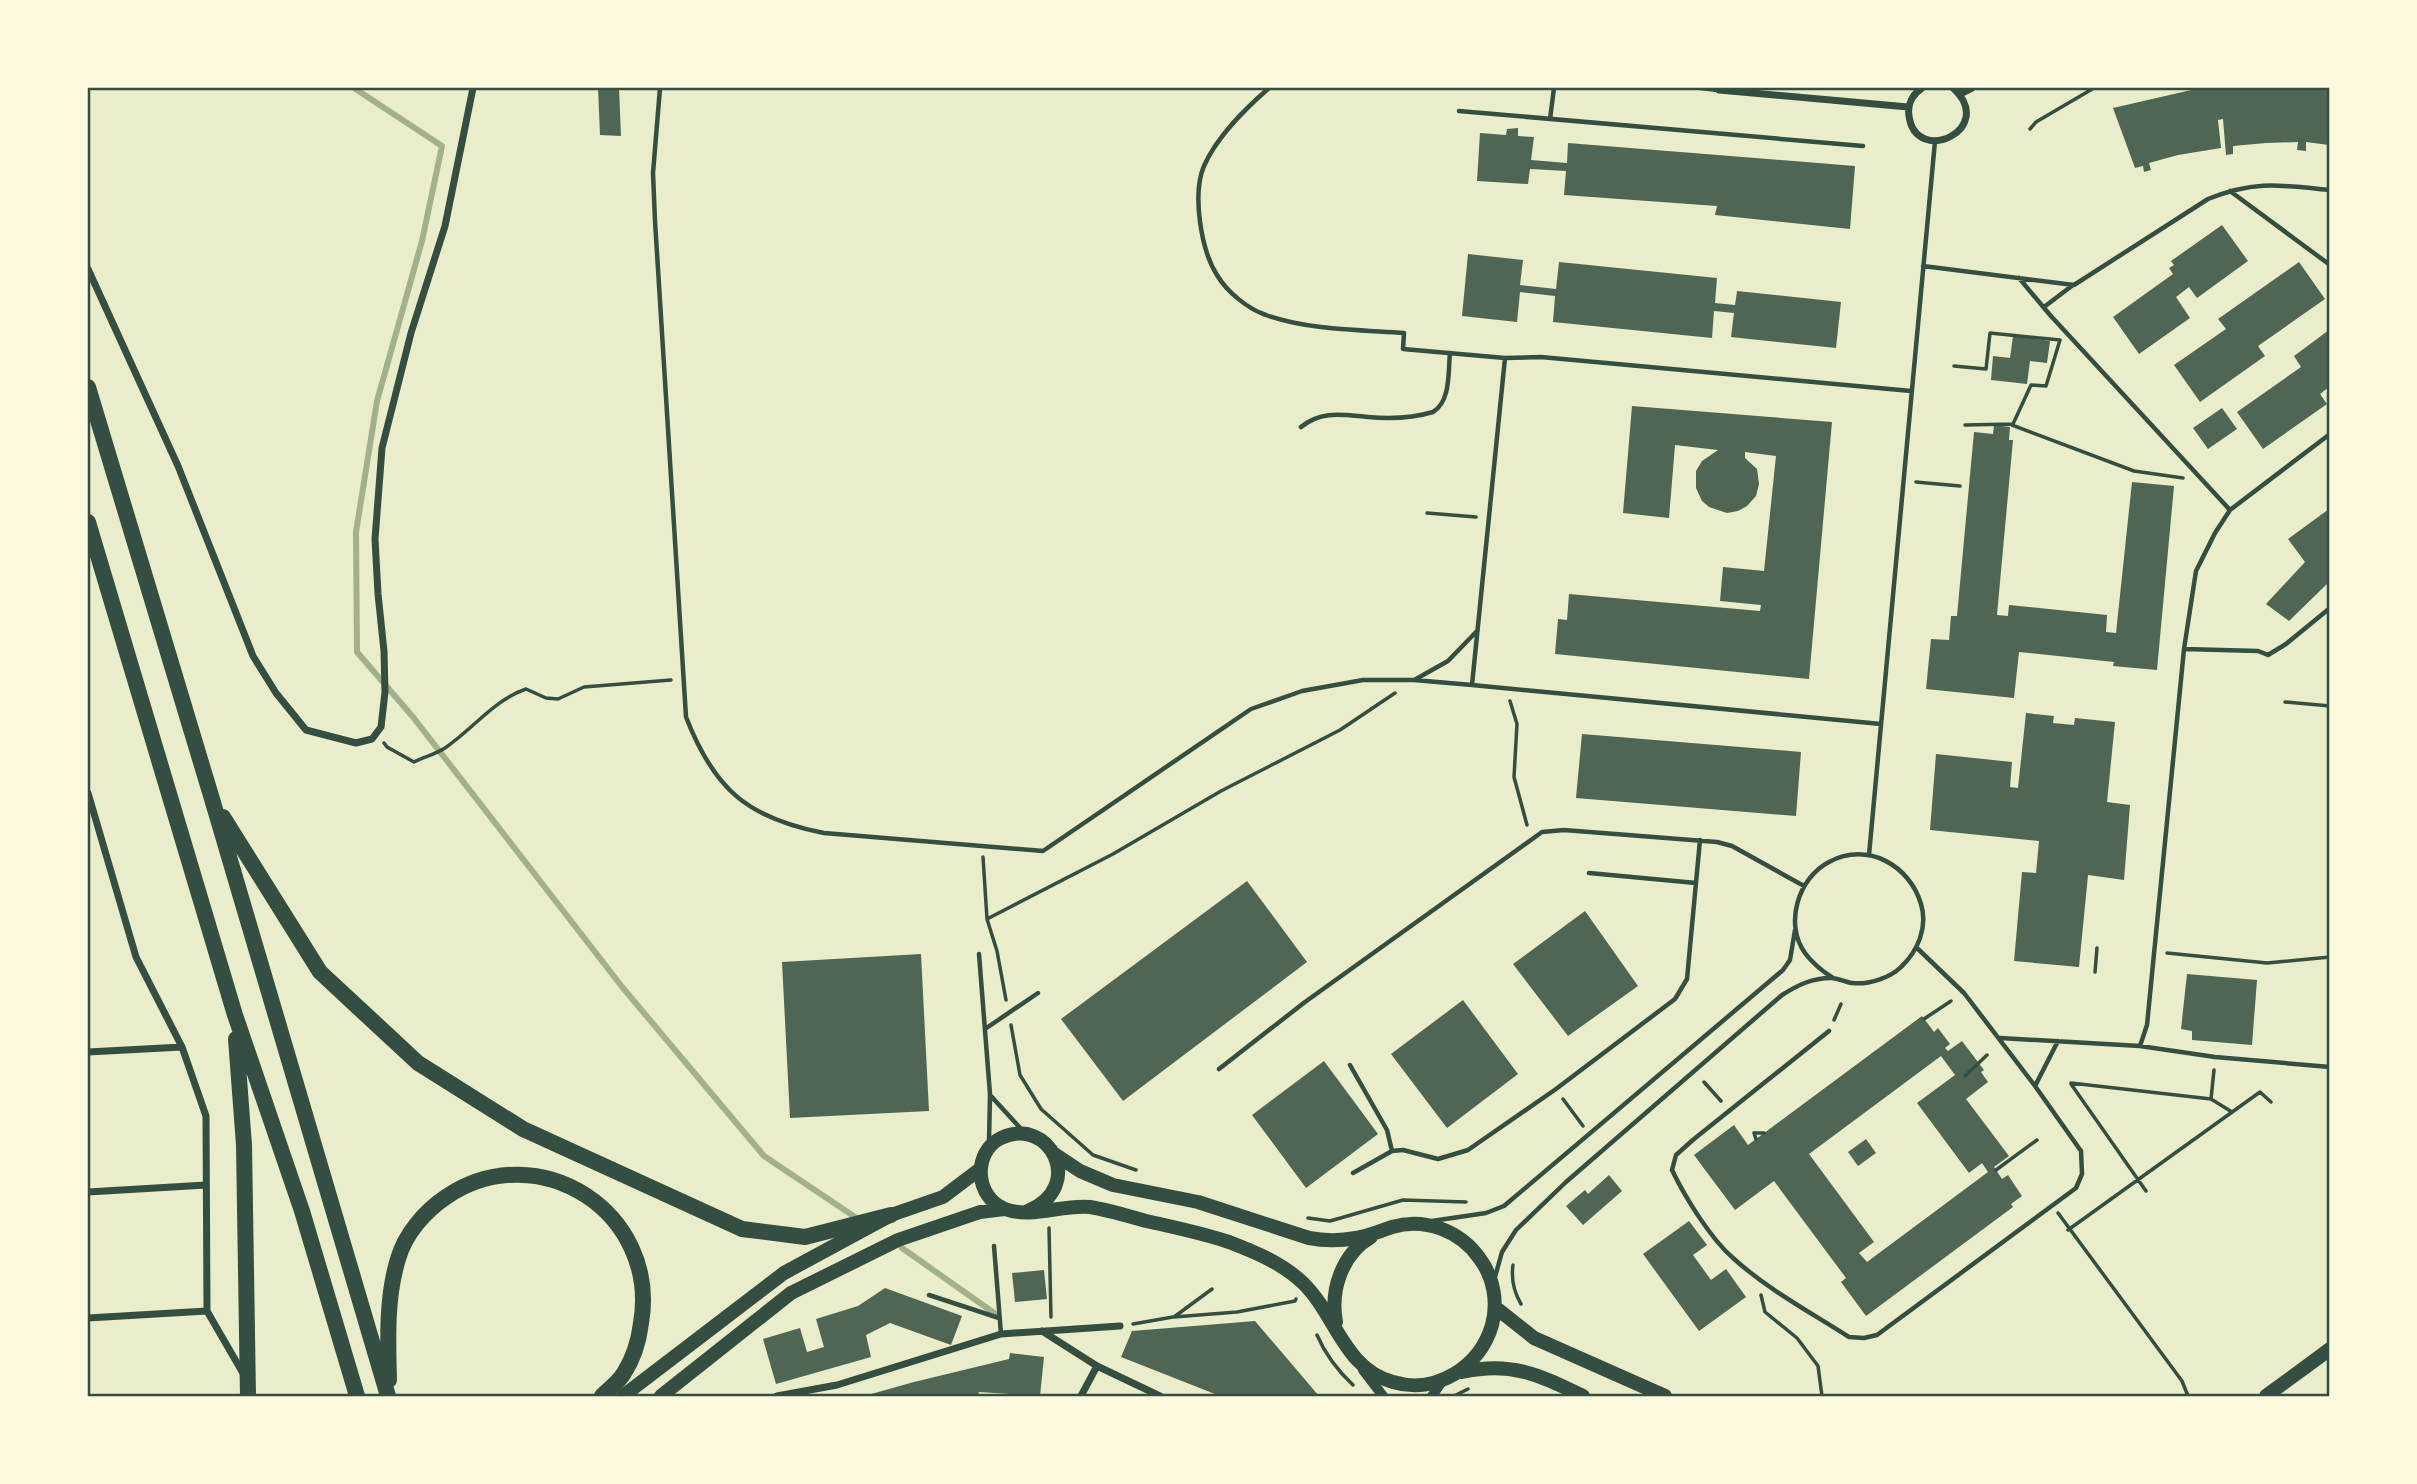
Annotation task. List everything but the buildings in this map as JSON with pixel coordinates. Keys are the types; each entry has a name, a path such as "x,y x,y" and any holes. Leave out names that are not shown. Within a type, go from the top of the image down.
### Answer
{"highway":[{"path":"88,387 388,1396"},
{"path":"88,522 235,1015 302,1211 357,1396"},
{"path":"212,799 320,972 418,1063 523,1129 741,1229 805,1237 891,1214"},
{"path":"235,1015 244,1159 248,1389"},
{"path":"388,1396 389,1304 398,1257 414,1226 436,1203 457,1190 485,1179 520,1175 574,1187 598,1202 618,1223 634,1250 643,1280 643,1312 639,1340 624,1374 602,1396"}],"main road":[{"path":"1458,1373 1481,1350 1489,1335 1494,1299 1485,1265 1466,1242 1441,1228 1409,1224 1342,1240 1309,1238 1198,1202 1113,1185 1080,1171 1053,1153 1038,1138 1025,1133 1011,1134 999,1139 989,1147 983,1157 980,1169 985,1193 1004,1209 1016,1212 1087,1207 1197,1232 1266,1258 1292,1274 1317,1298 1353,1357 1372,1373 1394,1383 1410,1385 1443,1380 1458,1373 1481,1368 1522,1370 1583,1396"},
{"path":"1028,1211 1040,1206 1050,1197 1056,1185 1058,1171 1053,1153"},
{"path":"623,1396 784,1273 891,1214 943,1197 980,1169"},
{"path":"661,1396 790,1293 898,1240 980,1212 1004,1209"},
{"path":"1337,1328 1334,1296 1340,1273 1353,1252 1378,1232"},
{"path":"1494,1299 1534,1338 1665,1396"},
{"path":"2266,1396 2329,1346"}],"street":[{"path":"88,269 178,466 253,656 276,693 306,730 356,743 372,739 381,727 385,692 375,539 382,448 411,332 445,226 473,88"},
{"path":"1922,88 1912,98 1908,107 1912,126 1926,139 1935,141 1946,140 1963,126 1965,104 1953,88"},
{"path":"1960,94 1972,88"},
{"path":"1719,89 1908,107"},
{"path":"88,793 136,957 182,1047 206,1116 207,1311 248,1389"},
{"path":"88,1052 182,1047"},
{"path":"88,1192 206,1185"},
{"path":"88,1318 207,1311"},
{"path":"777,1396 837,1385 1001,1334 1120,1326"},
{"path":"1045,1331 1097,1366 1160,1396"},
{"path":"1353,1357 1383,1396"},
{"path":"1081,1396 1097,1366"},
{"path":"1432,1396 1443,1380"}],"lane":[{"path":"660,88 653,185 686,716 698,747 716,776 736,796 760,813 792,827 824,833 1043,851 1251,709 1302,691 1363,680 1414,680 1881,724"},
{"path":"1269,88 1221,139 1203,168 1199,199 1203,241 1216,275 1236,297 1264,315 1298,324 1404,333 1403,349 1505,358 1541,357 1912,391"},
{"path":"1550,119 1554,88"},
{"path":"1700,88 1719,89"},
{"path":"1459,111 1863,146"},
{"path":"1869,855 1935,141"},
{"path":"2043,308 2074,285 2208,199 2229,190 2266,183 2329,190"},
{"path":"2229,190 2329,265"},
{"path":"1923,266 2074,285"},
{"path":"2018,277 2043,308 2231,510"},
{"path":"1301,427 1318,416 1329,414 1380,418 1433,412 1440,408 1445,396 1450,353"},
{"path":"1472,685 1505,358"},
{"path":"2140,1046 2147,1025 2184,649 2196,571 2215,533 2231,510 2329,434"},
{"path":"2184,649 2258,652 2268,655 2286,644 2329,608"},
{"path":"1414,680 1448,661 1478,631"},
{"path":"1219,1069 1305,1002 1542,832 1564,830 1700,840 1732,846 1804,886"},
{"path":"1353,1173 1392,1150 1403,1150 1438,1159 1468,1150 1556,1089 1675,999 1687,979 1700,840"},
{"path":"1409,1224 1486,1213 1504,1206 1783,970 1790,960 1796,929 1796,909 1804,886 1812,875 1830,861 1855,855 1869,855 1888,861 1905,873 1917,891 1923,912 1922,933 1917,948 1900,969 1878,981 1855,984 1833,978 1819,969 1804,951 1796,929"},
{"path":"1589,873 1696,883"},
{"path":"1829,1031 1676,1155 1672,1170 1686,1199 1731,1257 1849,1337 1864,1338 1877,1335 2076,1188 2082,1174 2081,1152 2000,1038 1964,993 1917,948"},
{"path":"979,954 990,1094 989,1147"},
{"path":"1494,1299 1496,1267 1516,1230 1566,1182 1782,995 1801,983 1833,978"},
{"path":"985,1029 1038,993"},
{"path":"2000,1038 2140,1046 2216,1057 2329,1068"},
{"path":"2035,1086 2058,1041"},
{"path":"1350,1065 1387,1130 1392,1150"},
{"path":"990,1094 1025,1133"},
{"path":"994,1247 1001,1334"},
{"path":"929,1295 999,1318"}],"path":[{"path":"2030,129 2036,122 2094,88"},
{"path":"1954,366 1986,369 1990,333 2060,340 2046,386 2032,385 2013,424"},
{"path":"1965,425 2013,424 2134,471 2183,478"},
{"path":"1928,483 1960,486"},
{"path":"1427,513 1489,518"},
{"path":"377,733 387,747 414,762 444,749 488,711 516,692 526,689 546,698 558,699 584,687 635,681 684,680"},
{"path":"987,919 1113,854 1221,791 1340,730 1414,680"},
{"path":"1510,701 1517,724 1514,777 1527,825"},
{"path":"2285,702 2329,706"},
{"path":"983,845 987,919 997,951 1020,1075 1041,1109 1093,1155 1144,1173"},
{"path":"2095,972 2097,948"},
{"path":"2154,951 2267,963 2329,957"},
{"path":"1924,1019 1951,1001"},
{"path":"1829,1031 1841,1004"},
{"path":"1965,1076 1987,1055"},
{"path":"2211,1099 2215,1065"},
{"path":"1704,1082 1729,1111"},
{"path":"2146,1191 2071,1083 2211,1099 2233,1112"},
{"path":"1556,1089 1588,1134"},
{"path":"2068,1230 2260,1092 2271,1102"},
{"path":"1756,1139 1754,1133 1764,1133"},
{"path":"1996,1170 2037,1140"},
{"path":"2052,1206 2182,1381 2188,1396"},
{"path":"1296,1217 1330,1221"},
{"path":"1045,1331 1052,1308 1049,1228"},
{"path":"1765,1312 1797,1338 1818,1366 1822,1396"},
{"path":"1120,1326 1174,1317"}],"waterway":[{"path":"354,88 442,146 422,241 377,401 356,532 357,652 413,717 623,988 764,1156 858,1219"},
{"path":"902,1248 997,1315"}]}
